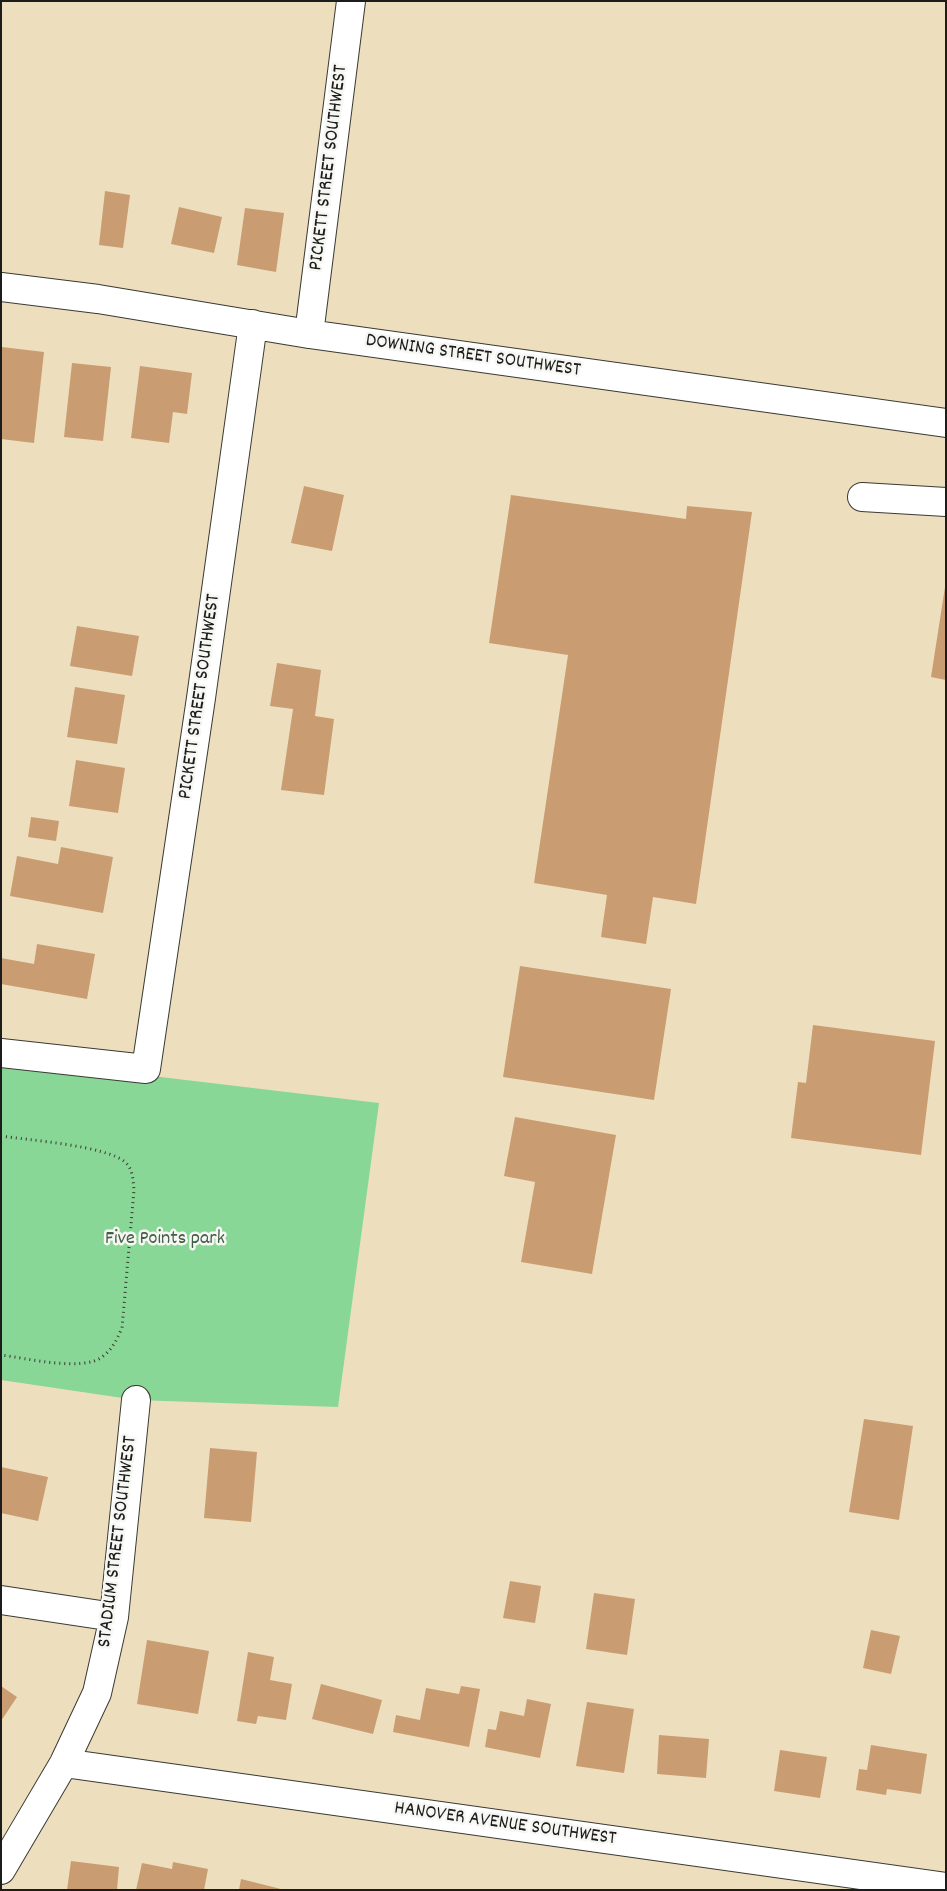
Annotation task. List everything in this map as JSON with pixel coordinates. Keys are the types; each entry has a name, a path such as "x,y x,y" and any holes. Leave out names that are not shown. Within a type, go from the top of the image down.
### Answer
{"street":[{"name":"PICKETT STREET SOUTHWEST","path":"309,334 351,1"},
{"name":"DOWNING STREET SOUTHWEST","path":"1,286 98,299 309,334 946,423"},
{"name":"PICKETT STREET SOUTHWEST","path":"1,1053 146,1069 201,698 253,324"},
{"path":"862,497 946,502"},
{"name":"STADIUM STREET SOUTHWEST","path":"1,1870 64,1763 97,1693 114,1616 136,1400"},
{"path":"1,1600 114,1616"},
{"name":"HANOVER AVENUE SOUTHWEST","path":"64,1763 946,1887"}],"path":[{"path":"1,1136 108,1153 125,1162 133,1175 134,1190 122,1328 115,1344 102,1357 87,1363 1,1356"}],"green space":[{"name":"Five Points park","path":"1,1058 379,1103 338,1407 136,1400 1,1380"}],"building":[{"path":"105,191 130,195 123,248 99,245"},
{"path":"179,207 222,217 214,253 171,244"},
{"path":"245,208 284,213 276,272 237,265"},
{"path":"2,347 44,352 34,443 1,439"},
{"path":"72,363 111,367 103,441 64,437"},
{"path":"140,366 192,373 187,414 173,412 169,443 131,438"},
{"path":"304,486 344,495 332,551 291,543"},
{"path":"511,495 686,519 687,506 752,512 696,904 653,897 646,944 601,937 607,895 534,883 568,655 489,643"},
{"path":"946,587 946,680 931,677"},
{"path":"77,626 139,636 132,676 70,666"},
{"path":"277,663 321,670 315,716 334,719 324,795 281,790 293,709 270,706"},
{"path":"75,687 125,695 117,744 67,737"},
{"path":"76,760 125,768 118,813 69,806"},
{"path":"31,817 59,821 56,841 28,837"},
{"path":"61,847 113,857 103,913 10,896 17,856 58,864"},
{"path":"37,944 95,954 87,999 1,984 1,958 34,964"},
{"path":"520,966 671,989 654,1100 503,1077"},
{"path":"813,1025 935,1041 921,1155 791,1138 798,1082 806,1083"},
{"path":"515,1117 616,1135 592,1274 521,1262 535,1182 504,1176"},
{"path":"864,1419 913,1426 899,1520 849,1512"},
{"path":"210,1448 257,1452 251,1522 204,1518"},
{"path":"1,1467 48,1477 38,1521 1,1513"},
{"path":"510,1581 541,1586 535,1623 503,1618"},
{"path":"594,1593 635,1599 627,1655 586,1649"},
{"path":"871,1630 900,1636 891,1674 863,1668"},
{"path":"147,1640 209,1651 198,1714 137,1704"},
{"path":"248,1652 274,1657 270,1680 292,1684 286,1720 258,1716 256,1724 237,1721"},
{"path":"321,1684 382,1700 373,1734 312,1719"},
{"path":"1,1686 17,1697 1,1721"},
{"path":"461,1686 480,1689 469,1747 393,1732 396,1715 420,1720 426,1688 459,1694"},
{"path":"527,1699 551,1704 540,1758 485,1747 488,1729 496,1730 500,1711 524,1716"},
{"path":"587,1702 634,1709 624,1773 576,1766"},
{"path":"659,1735 709,1739 706,1778 657,1774"},
{"path":"871,1745 927,1754 921,1794 887,1789 886,1795 856,1790 859,1769 867,1770"},
{"path":"780,1750 827,1757 820,1798 774,1791"},
{"path":"71,1861 119,1867 117,1890 67,1890"},
{"path":"173,1862 208,1869 204,1890 136,1890 142,1863 172,1869"},
{"path":"241,1879 281,1889 281,1890 239,1890"}]}
